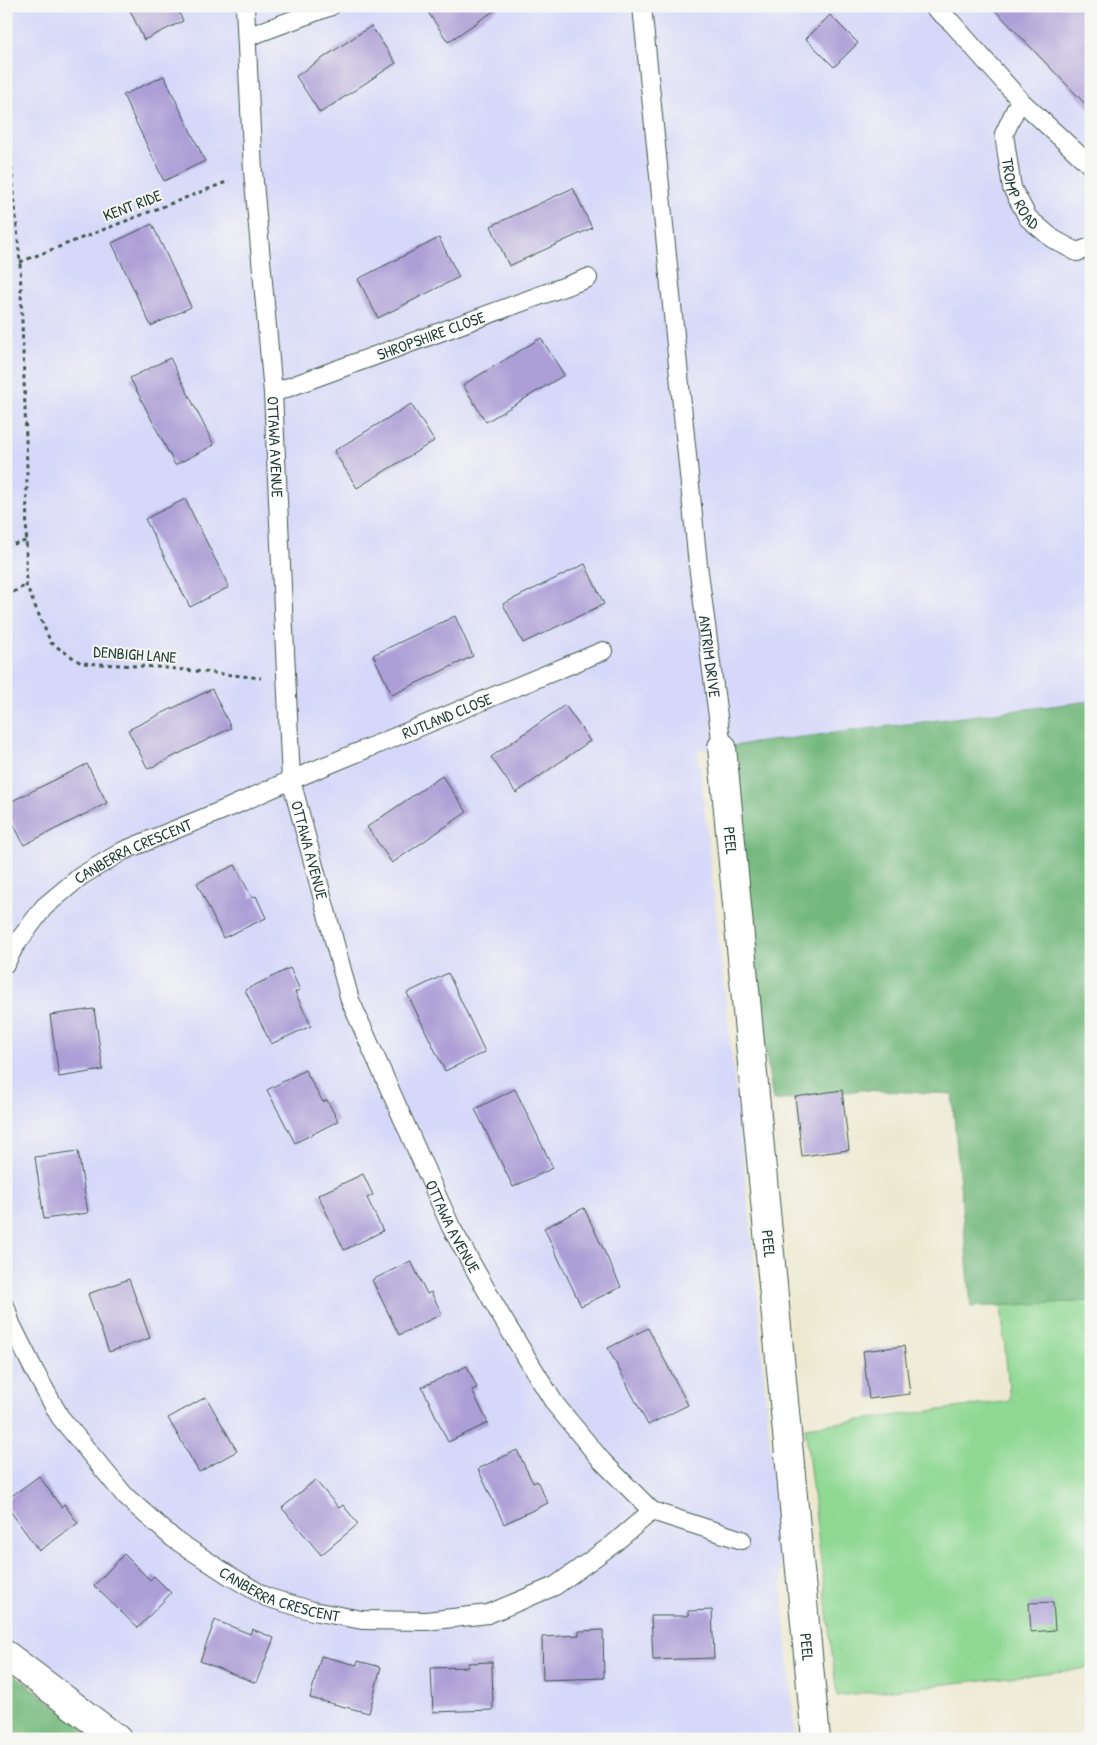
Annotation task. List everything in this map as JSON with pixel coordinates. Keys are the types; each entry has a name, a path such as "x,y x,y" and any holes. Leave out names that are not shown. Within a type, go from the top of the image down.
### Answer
{"street":[{"name":"PEEL","path":"722,747 816,1739"},
{"path":"6,1655 117,1739"}],"lane":[{"name":"OTTAWA AVENUE","path":"244,6 253,172 273,393 291,780 350,1000 451,1227 555,1404 602,1461 652,1511 742,1540"},
{"path":"247,37 332,6"},
{"name":"ANTRIM DRIVE","path":"642,6 698,565 722,747"},
{"path":"934,6 952,23 1020,100 1091,166"},
{"name":"TROMP ROAD","path":"1020,100 1004,134 1012,188 1028,218 1053,239 1077,252 1091,247"},
{"name":"SHROPSHIRE CLOSE","path":"273,393 588,278"},
{"name":"RUTLAND CLOSE","path":"291,780 603,651"},
{"name":"CANBERRA CRESCENT","path":"6,963 14,947 44,907 81,876 123,851 291,780"},
{"name":"CANBERRA CRESCENT","path":"6,1308 11,1324 60,1417 126,1496 174,1539 266,1597 314,1611 362,1620 426,1621 488,1614 554,1586 612,1545 652,1511"}],"path":[{"path":"6,104 20,262 27,468 26,585 6,596"},
{"name":"KENT RIDE","path":"20,262 253,172"},
{"path":"6,546 26,541"},
{"name":"DENBIGH LANE","path":"26,585 51,643 81,664 157,667 286,680"}],"shaded area":[{"path":"6,6 1091,6 1091,701 698,750 754,1258 795,1739 135,1739 6,1641"}],"green space":[{"path":"1091,701 1091,1301 971,1307 952,1094 861,1090 773,1101 722,747"},
{"path":"1091,1301 1091,1668 837,1696 805,1427 1010,1401 1001,1305"},
{"path":"6,1668 99,1739 6,1739"}],"building":[{"path":"128,6 176,6 183,21 144,40"},
{"path":"424,6 501,6 448,42"},
{"path":"991,6 1078,6 1091,20 1091,110"},
{"path":"830,15 858,43 834,67 806,39"},
{"path":"371,26 396,63 320,113 296,76"},
{"path":"164,76 205,161 164,181 123,95"},
{"path":"573,188 592,228 509,266 491,226"},
{"path":"152,224 191,307 151,326 112,243"},
{"path":"439,238 459,277 378,318 358,279"},
{"path":"541,338 564,375 486,422 463,385"},
{"path":"170,358 214,445 175,465 130,378"},
{"path":"411,404 434,441 357,488 334,451"},
{"path":"185,499 229,587 190,607 145,519"},
{"path":"585,564 604,604 523,643 503,604"},
{"path":"455,616 473,656 392,695 373,655"},
{"path":"212,689 231,728 148,769 128,730"},
{"path":"565,705 590,741 516,793 491,757"},
{"path":"87,764 107,803 24,845 6,809 6,804"},
{"path":"442,776 467,812 392,863 367,827"},
{"path":"235,865 252,898 256,896 266,918 223,938 197,883"},
{"path":"290,968 300,990 295,992 311,1026 271,1044 245,990"},
{"path":"448,973 485,1052 445,1071 407,993"},
{"path":"94,1009 103,1070 59,1077 50,1015"},
{"path":"305,1070 323,1102 327,1100 338,1121 295,1143 267,1090"},
{"path":"515,1089 553,1168 513,1187 475,1109"},
{"path":"842,1090 849,1150 802,1156 795,1097"},
{"path":"78,1151 88,1213 44,1219 35,1157"},
{"path":"363,1174 373,1195 367,1198 383,1231 344,1250 318,1195"},
{"path":"584,1208 621,1287 581,1306 544,1228"},
{"path":"411,1261 427,1294 431,1292 442,1314 399,1335 372,1280"},
{"path":"129,1279 150,1338 109,1352 88,1294"},
{"path":"648,1328 688,1405 648,1425 608,1348"},
{"path":"904,1346 910,1394 869,1399 863,1351"},
{"path":"467,1366 477,1388 472,1390 488,1423 448,1442 422,1387"},
{"path":"206,1397 237,1451 199,1472 168,1418"},
{"path":"517,1450 533,1483 537,1481 548,1503 504,1524 478,1469"},
{"path":"39,1476 61,1507 64,1504 78,1523 39,1551 6,1505 6,1500"},
{"path":"315,1480 339,1508 343,1505 358,1524 321,1555 282,1508"},
{"path":"124,1554 150,1580 154,1576 171,1593 138,1628 94,1586"},
{"path":"1053,1602 1055,1630 1031,1632 1029,1603"},
{"path":"712,1610 714,1658 653,1660 651,1616 688,1616 688,1611"},
{"path":"215,1620 250,1634 252,1629 274,1638 256,1683 200,1661"},
{"path":"603,1630 604,1678 543,1680 542,1637 579,1635 579,1631"},
{"path":"321,1656 357,1665 358,1661 381,1667 369,1713 310,1698"},
{"path":"492,1662 493,1710 433,1712 431,1668 468,1667 468,1663"}]}
